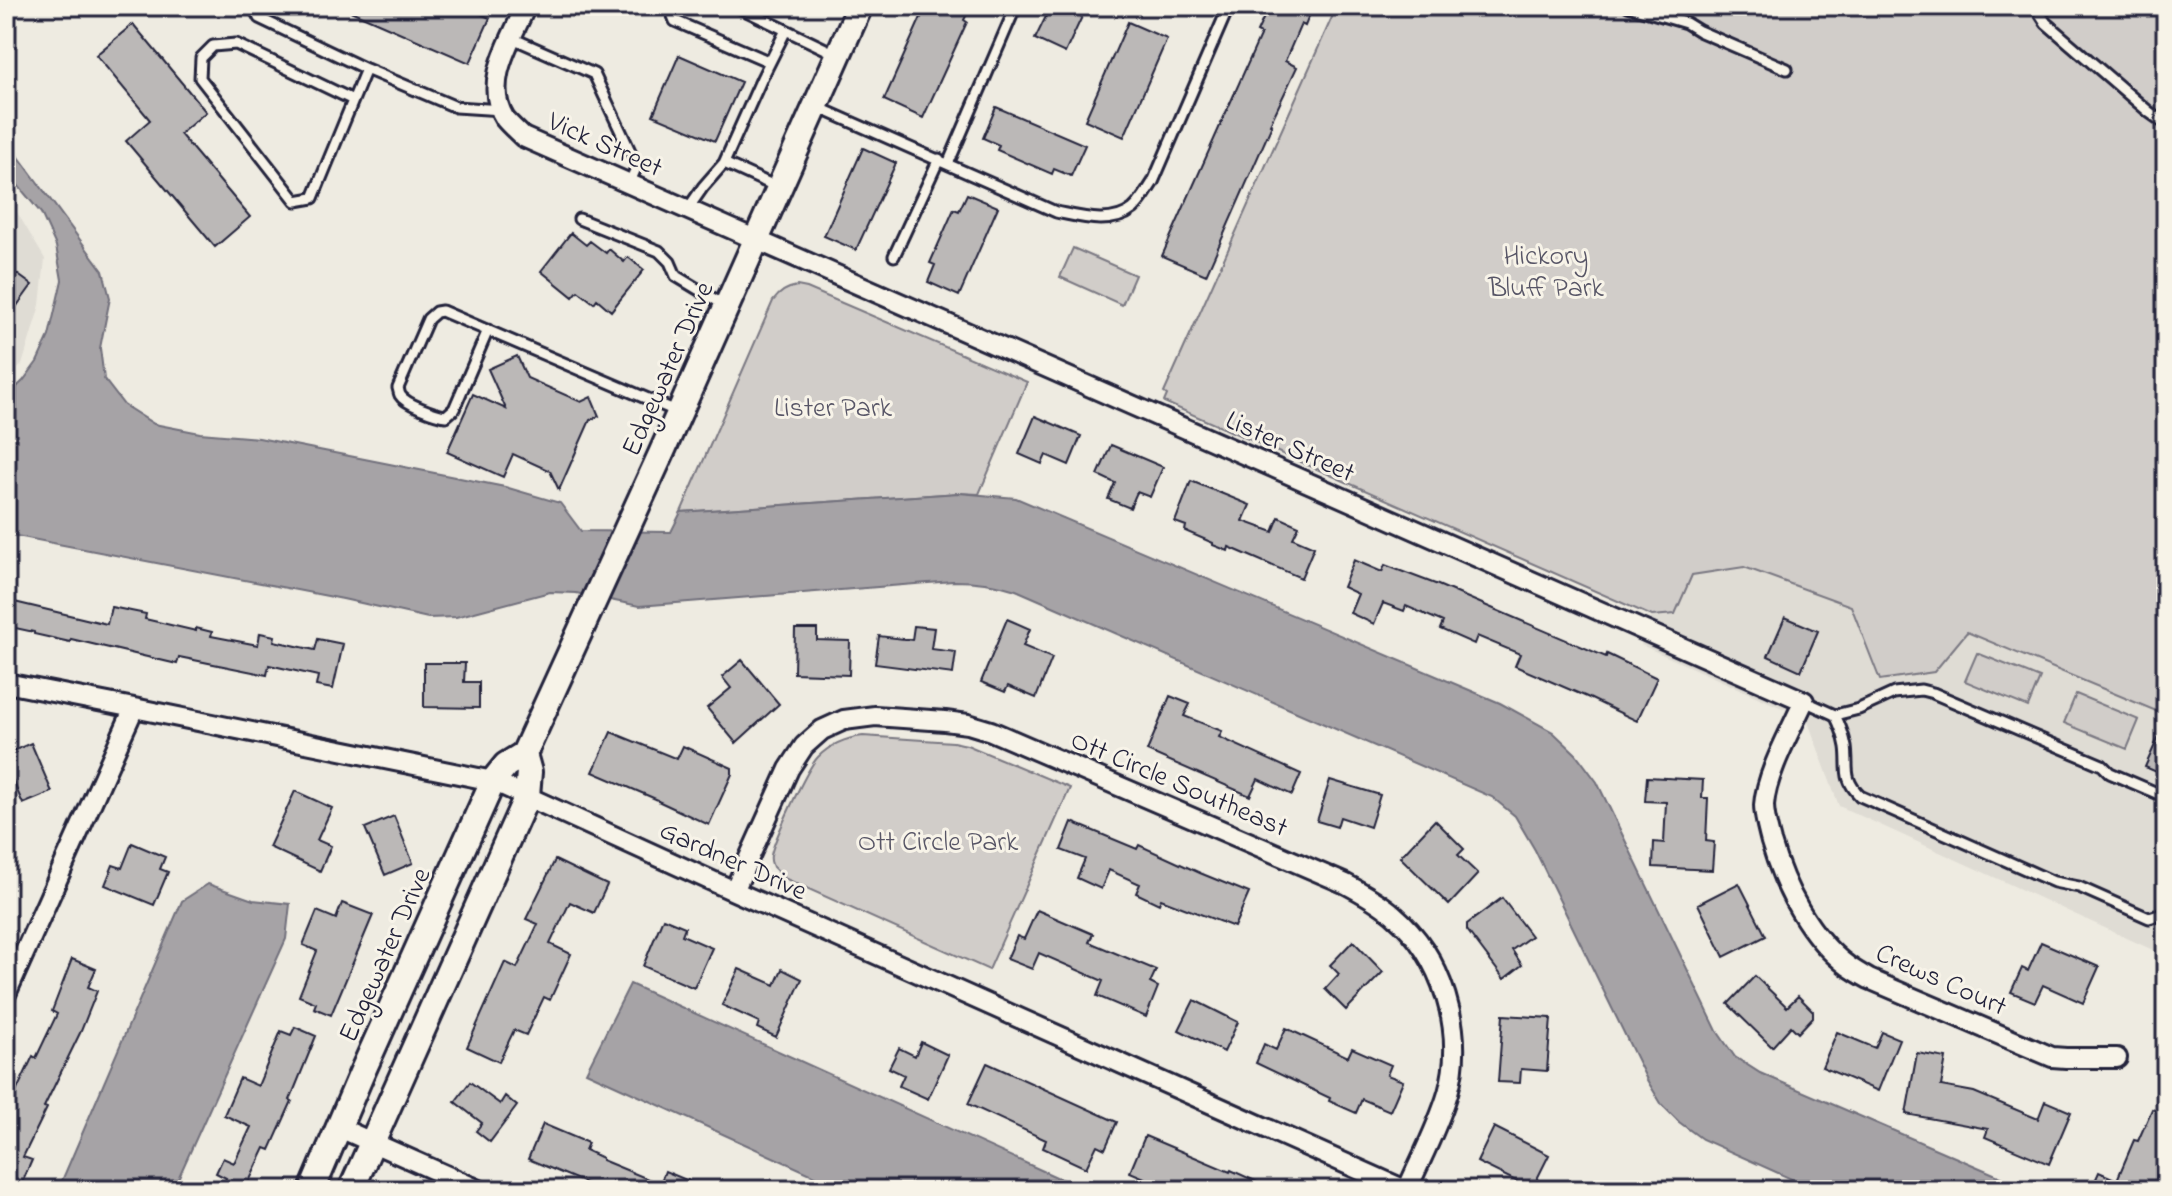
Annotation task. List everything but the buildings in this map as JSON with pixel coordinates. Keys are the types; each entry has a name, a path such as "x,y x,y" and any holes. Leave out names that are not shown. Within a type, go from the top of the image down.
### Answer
{"street":[{"path":"502,110 496,97 497,72 526,6"},
{"name":"Edgewater Drive","path":"312,1190 493,781 506,765 524,754 860,6"},
{"name":"Vick Street","path":"502,110 506,120 523,137 756,241"},
{"name":"Lister Street","path":"756,241 1804,701"},
{"name":"Gardner Drive","path":"6,683 493,781 1406,1190"},
{"name":"Crews Court","path":"1804,701 1767,784 1764,807 1776,858 1786,883 1798,906 1829,948 1848,966 1869,979 2052,1057 2117,1058"},
{"path":"6,994 134,708"},
{"name":"Ott Circle Southeast","path":"734,891 789,769 804,746 822,730 844,720 875,716 945,721 991,731 1346,884 1371,897 1413,934 1435,969 1449,1009 1453,1064 1448,1092 1406,1190"},
{"name":"Edgewater Drive","path":"351,1190 527,796 529,772 524,754"},
{"path":"340,1128 479,1190"}],"lane":[{"path":"253,6 259,18 366,69 456,107 502,110"},
{"path":"669,6 675,21 770,62"},
{"path":"736,6 838,55"},
{"path":"894,256 944,162 1016,6"},
{"path":"815,106 1056,212 1087,219 1120,218 1136,207 1153,182 1229,6"},
{"path":"1628,6 1686,23 1787,69"},
{"path":"2035,6 2046,23 2166,124"},
{"path":"687,210 724,163 786,30"},
{"path":"512,38 594,74 637,166 629,184"},
{"path":"353,100 236,44 213,46 201,58 200,78 296,201 313,198 366,69"},
{"path":"724,163 779,188"},
{"path":"579,219 659,251 670,262 676,276 727,306"},
{"path":"488,330 454,409 446,416 405,401 400,396 398,388 428,319 442,311 488,330 679,413"},
{"path":"1804,701 1835,715 1859,709 1894,693 1921,690 1933,693 2102,765 2110,773 2166,797"},
{"path":"1835,715 1846,745 1846,774 1860,796 2054,882 2079,887 2149,918 2166,913"}],"shaded area":[{"path":"6,133 19,157 103,271 110,298 100,348 104,379 124,405 154,424 200,433 259,438 505,487 560,503 581,531 671,532 681,512 959,493 1016,498 1500,703 1553,732 1576,754 1597,782 1717,1031 1735,1057 1760,1073 2031,1190 1816,1190 1702,1139 1662,1105 1535,850 1515,816 1492,797 1016,590 985,583 953,581 639,606 576,593 550,592 456,617 428,618 6,534 6,397 37,362 49,336 62,280 56,246 41,213 6,171"},
{"path":"6,194 45,259 40,305 22,365 6,379"},
{"path":"1744,567 1851,606 1934,672 1966,631 2161,713 2166,706 2166,956 1839,806 1807,719 1641,645 1652,616 1675,613 1692,575"},
{"path":"208,884 253,900 290,904 286,939 173,1190 58,1190 182,901"},
{"path":"630,984 1085,1190 846,1190 586,1072"}],"green space":[{"name":"Hickory Bluff Park","path":"1337,6 2166,6 2166,706 2161,713 1967,632 1934,672 1880,680 1851,606 1744,567 1692,575 1675,614 1652,616 1164,402 1167,395 1164,393"},
{"path":"1073,248 1135,275 1122,305 1060,277"},
{"name":"Lister Park","path":"797,286 1027,382 979,494 681,512 773,301 784,291"},
{"path":"1977,653 2040,678 2028,707 1965,681"},
{"path":"2076,694 2139,720 2127,749 2064,723"},
{"name":"Ott Circle Park","path":"863,736 967,745 1070,788 989,970 784,878 773,867 771,855 778,835 813,764 833,746"}]}
